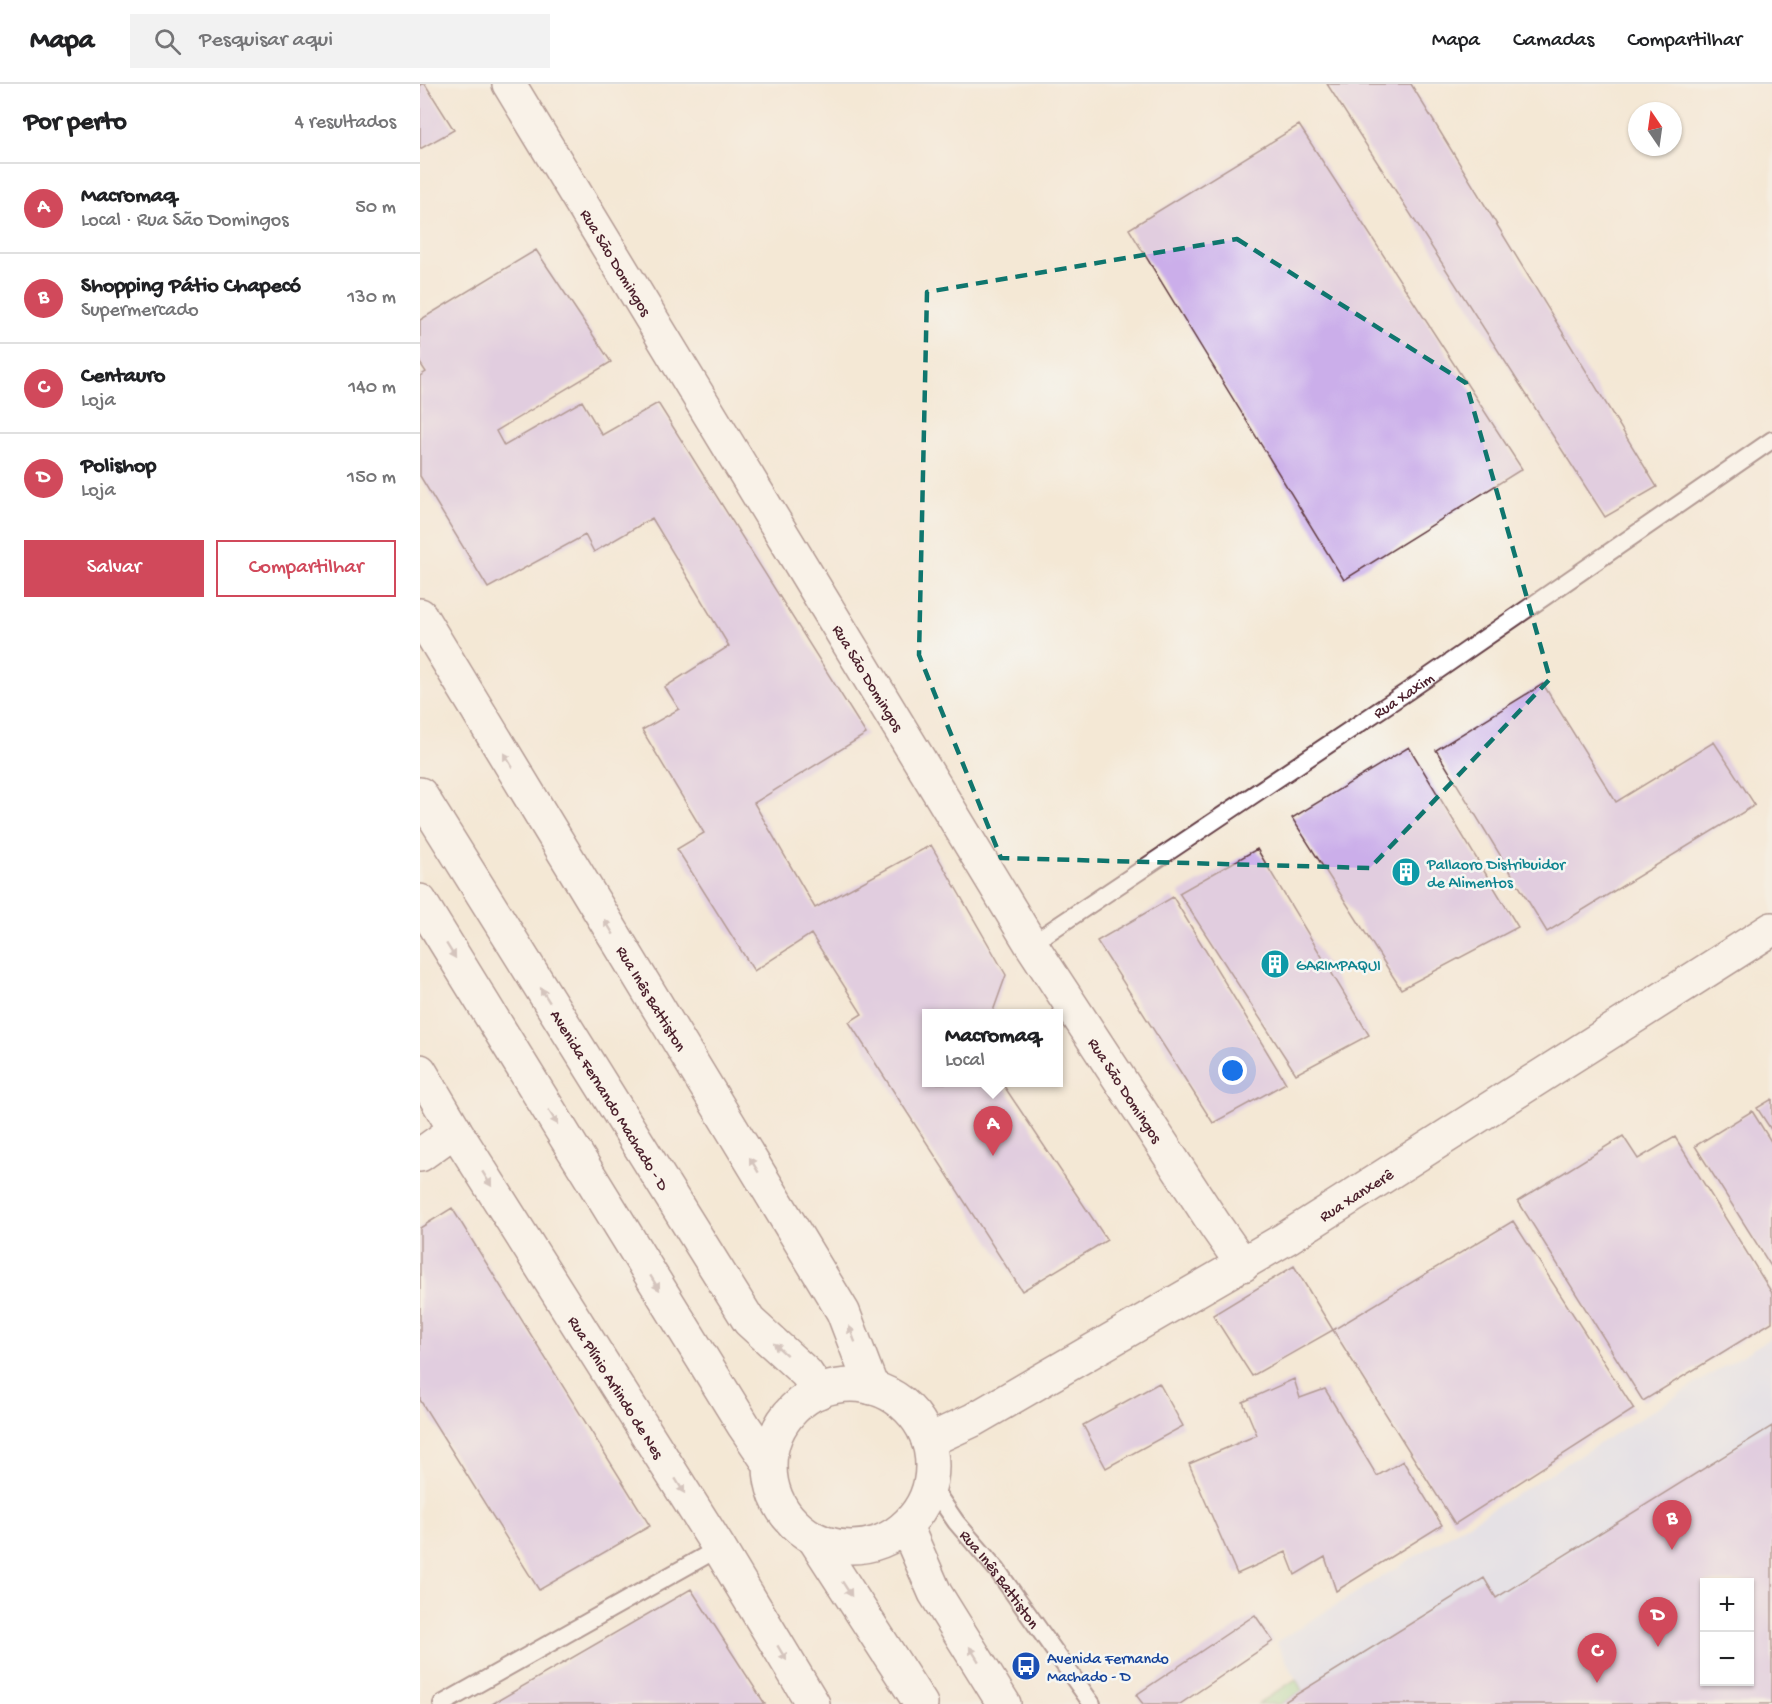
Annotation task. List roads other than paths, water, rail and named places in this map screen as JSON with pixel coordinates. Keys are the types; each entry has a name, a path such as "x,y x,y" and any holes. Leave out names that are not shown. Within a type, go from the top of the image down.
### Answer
{"main road":[{"name":"Rua São Domingos","path":"509,84 1031,944 1243,1265"},
{"name":"Rua Inês Battiston","path":"420,615 843,1312 872,1388"},
{"name":"Avenida Fernando Machado - D","path":"420,794 749,1321 806,1373 819,1392"},
{"path":"420,901 769,1463"},
{"name":"Rua Xanxerê","path":"928,1441 973,1420 1286,1239 1772,928"},
{"name":"Rua Plínio Arlindo de Nes","path":"420,1071 719,1548 813,1704"},
{"path":"420,1155 455,1130"},
{"path":"815,1540 838,1547 862,1547 885,1540 906,1526 921,1507 930,1484 932,1462 928,1441 915,1417 896,1399 872,1388 845,1386 819,1392 806,1399 784,1420 771,1448 769,1463 772,1487 780,1509 815,1540 921,1704"},
{"path":"906,1526 935,1593 1004,1704"}],"lane":[{"name":"Rua Xaxim","path":"1031,944 1398,697 1772,440"},
{"name":"Rua Inês Battiston","path":"930,1484 956,1522 997,1570 1092,1704"},
{"path":"442,1704 719,1548"}],"place":[{"name":"Pallaoro Distribuidor de Alimentos","path":"1406,872"},
{"name":"GARIMPAQUI","path":"1275,964"},
{"name":"Macromaq","path":"993,1156"},
{"name":"Shopping Pátio Chapecó","path":"1672,1550"},
{"name":"Polishop","path":"1658,1647"},
{"name":"Avenida Fernando Machado - D","path":"1026,1666"},
{"name":"Centauro","path":"1597,1683"}]}
